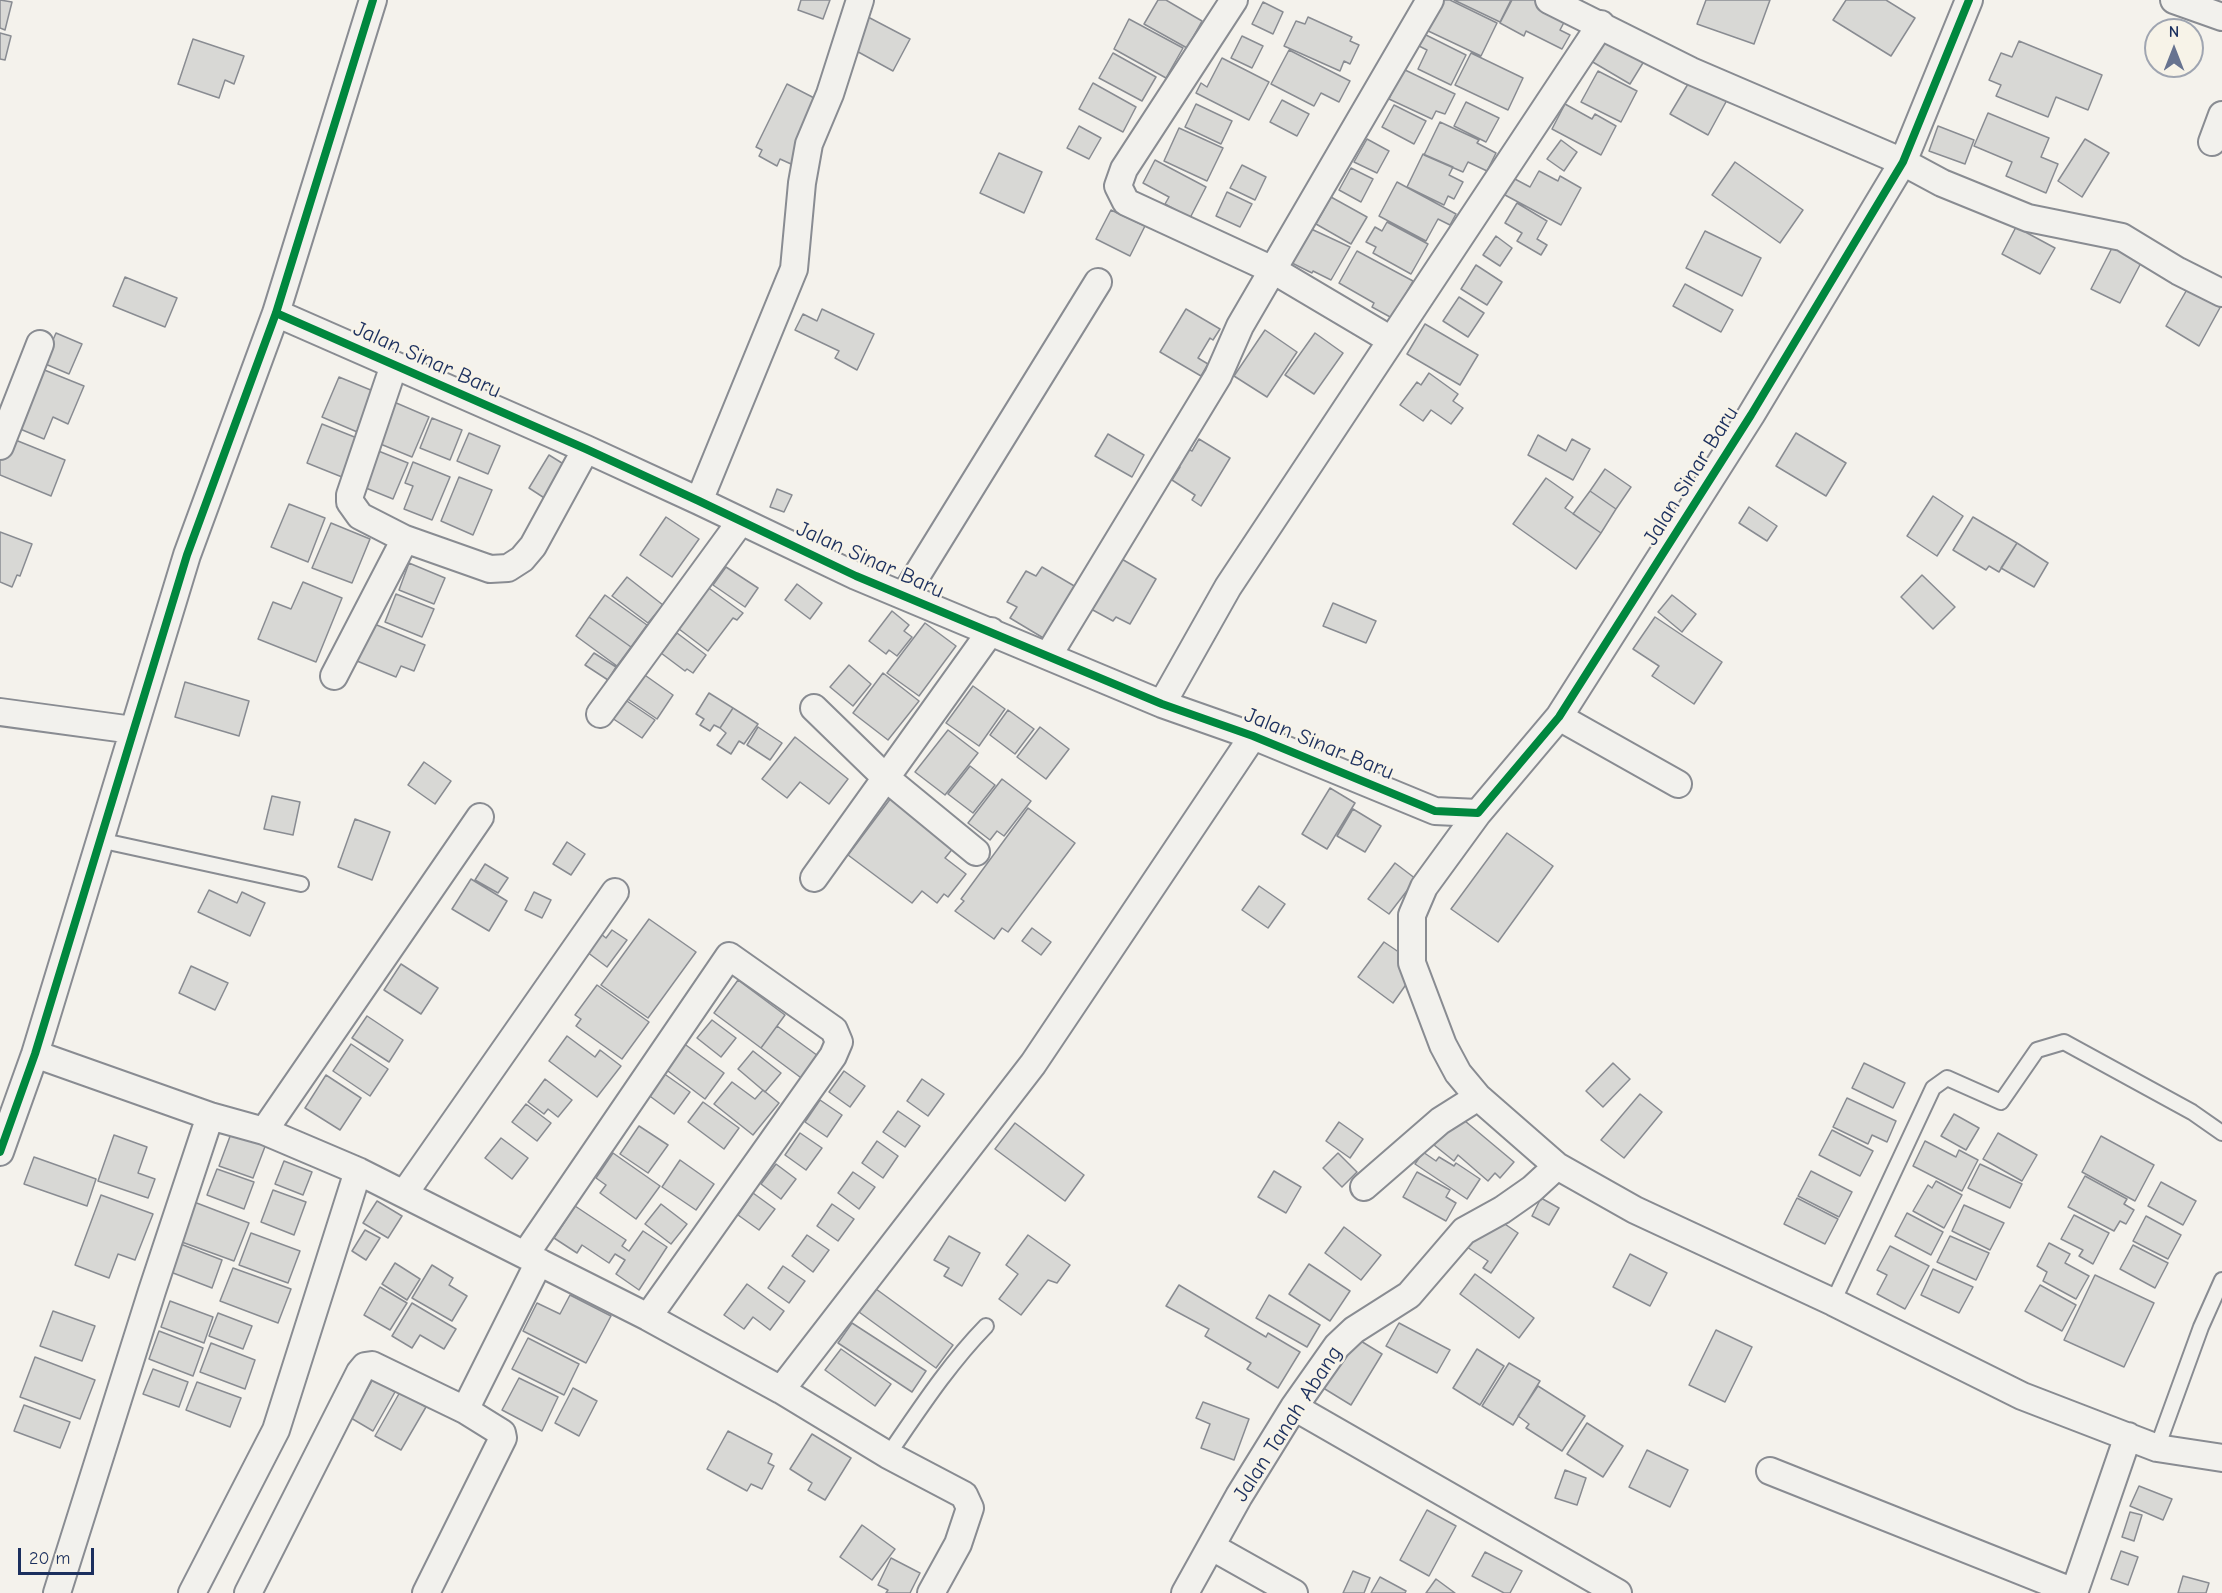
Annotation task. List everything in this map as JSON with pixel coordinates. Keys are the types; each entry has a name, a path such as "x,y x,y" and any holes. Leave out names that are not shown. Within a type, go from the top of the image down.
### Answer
{"street":[{"path":"3,1138 35,1054 187,555 276,313 374,0"},
{"path":"699,501 794,269 801,183 809,144 830,94 860,0"},
{"path":"1234,0 1124,169 1118,186 1126,202 1273,270 1391,340"},
{"path":"1048,656 1218,376 1240,327 1430,0"},
{"path":"1549,0 1691,70 1903,162 1942,183 2028,218 2122,237 2178,271 2222,293"},
{"name":"Jalan Sinar Baru","path":"276,313 586,449 855,576 1162,704 1253,736 1435,811 1478,813 1559,717 1751,415 1903,162 1969,0"},
{"path":"2174,0 2222,17"},
{"path":"1162,704 1228,587 1600,24"},
{"path":"2212,142 2222,115"},
{"path":"904,596 1098,282"},
{"path":"0,447 40,344"},
{"path":"394,365 350,495 350,502 360,516 405,539 490,569 508,567 522,559 533,546 586,449"},
{"path":"600,714 741,521"},
{"path":"334,676 405,539"},
{"path":"814,878 991,631"},
{"path":"814,708 885,778 976,852"},
{"path":"0,712 133,730"},
{"path":"1559,717 1678,784"},
{"path":"781,1390 1033,1064 1253,736"},
{"path":"1478,813 1424,887 1412,915 1412,963 1443,1045 1458,1073 1478,1096 1557,1166 1635,1210 1833,1302 2022,1396 2157,1448 2222,1458"},
{"path":"264,1131 480,817"},
{"path":"404,1194 615,892"},
{"path":"465,1410 532,1258 729,956 834,1029 839,1042 833,1056 648,1317"},
{"path":"35,1054 210,1116 264,1131 358,1171 648,1317 781,1390 888,1455 964,1495 970,1508 958,1544 931,1593"},
{"path":"1364,1187 1440,1121 1478,1096"},
{"path":"57,1593 148,1302 210,1116"},
{"name":"Jalan Tanah Abang","path":"1185,1593 1239,1496 1294,1407 1337,1346 1354,1330 1408,1295 1464,1231 1502,1210 1532,1189 1557,1166"},
{"path":"192,1593 276,1430 358,1171"},
{"path":"248,1593 360,1372 365,1366 372,1365 465,1410 502,1433 503,1438 426,1593"},
{"path":"1294,1407 1618,1593"},
{"path":"1770,1471 2074,1593 2128,1437"},
{"path":"1212,1547 1294,1593"}],"lane":[{"path":"99,840 301,884"},
{"path":"1833,1302 1933,1088 1947,1078 2001,1102 2037,1050 2064,1042 2192,1112 2222,1133"},
{"path":"2157,1448 2201,1327 2222,1280"},
{"path":"888,1455 946,1371 986,1326"}],"building":[{"path":"0,0 12,2 5,30 0,28"},
{"path":"801,0 830,0 823,19 798,10"},
{"path":"1158,0 1166,0 1202,21 1187,48 1144,24"},
{"path":"1438,0 1450,0 1497,23 1481,56 1424,29"},
{"path":"1454,0 1511,0 1500,22"},
{"path":"1512,0 1544,0 1569,13 1560,30 1570,35 1562,49 1526,31 1524,36 1500,23"},
{"path":"1706,0 1770,0 1754,44 1697,24"},
{"path":"1846,0 1886,0 1915,18 1891,56 1833,20"},
{"path":"1263,2 1283,12 1273,34 1252,24"},
{"path":"868,17 910,39 893,71 851,48"},
{"path":"1308,17 1352,37 1350,41 1359,45 1350,64 1344,61 1340,71 1284,46 1296,21 1305,24"},
{"path":"1129,19 1183,48 1166,78 1114,49"},
{"path":"1420,32 1466,55 1451,85 1418,69 1427,50 1415,44"},
{"path":"0,33 11,36 5,60 0,59"},
{"path":"1607,35 1646,58 1630,84 1591,61"},
{"path":"1242,36 1263,46 1252,68 1231,58"},
{"path":"193,39 244,56 234,84 225,80 219,98 178,84"},
{"path":"2019,41 2102,75 2088,110 2056,97 2048,117 1996,96 2001,85 1989,80 2001,53 2012,57"},
{"path":"1289,50 1350,81 1339,102 1321,93 1314,106 1271,84"},
{"path":"1113,53 1156,77 1142,101 1099,78"},
{"path":"1471,53 1523,78 1508,110 1455,85"},
{"path":"1222,58 1269,82 1249,120 1196,93 1201,83 1207,87"},
{"path":"1403,69 1455,94 1445,114 1436,111 1432,119 1389,99"},
{"path":"1598,71 1637,91 1621,122 1581,102"},
{"path":"1691,79 1727,100 1708,135 1670,114"},
{"path":"1093,83 1136,107 1123,132 1079,109"},
{"path":"787,84 822,102 791,164 780,159 777,166 759,156 762,150 756,147"},
{"path":"1282,100 1309,114 1297,136 1270,122"},
{"path":"1466,102 1499,118 1486,142 1454,126"},
{"path":"1196,104 1232,121 1221,144 1185,127"},
{"path":"1565,104 1592,119 1595,114 1616,126 1601,155 1552,129"},
{"path":"1394,105 1426,121 1414,144 1382,127"},
{"path":"1988,113 2049,138 2041,157 2058,164 2046,193 2006,176 2012,162 1974,146"},
{"path":"1440,122 1479,140 1477,143 1496,153 1487,171 1468,162 1463,172 1424,155"},
{"path":"1079,126 1101,138 1089,159 1067,148"},
{"path":"1938,126 1974,140 1965,164 1929,151"},
{"path":"1179,128 1223,148 1207,181 1164,161"},
{"path":"1367,139 1389,151 1377,173 1354,162"},
{"path":"2085,139 2109,153 2082,197 2058,181"},
{"path":"1561,140 1577,152 1564,171 1547,159"},
{"path":"999,153 1042,172 1024,213 980,193"},
{"path":"1423,154 1453,167 1449,175 1463,182 1454,199 1448,196 1444,205 1407,187"},
{"path":"1155,160 1206,187 1190,218 1165,204 1169,197 1143,183"},
{"path":"1735,162 1803,210 1780,243 1712,195"},
{"path":"1242,165 1266,177 1255,200 1230,188"},
{"path":"1351,168 1373,179 1361,202 1339,190"},
{"path":"1539,171 1558,181 1560,176 1581,188 1561,225 1505,195 1513,178 1530,187"},
{"path":"1397,182 1456,214 1450,225 1438,219 1426,241 1379,216"},
{"path":"1227,192 1252,204 1240,227 1216,216"},
{"path":"1331,197 1367,217 1351,244 1316,224"},
{"path":"1517,203 1547,221 1537,239 1547,245 1541,255 1517,241 1522,233 1505,223"},
{"path":"1111,210 1145,226 1130,256 1096,239"},
{"path":"1387,222 1428,244 1411,274 1373,253 1376,247 1366,242 1375,227 1382,231"},
{"path":"2016,227 2055,248 2040,274 2002,254"},
{"path":"1309,228 1350,247 1331,280 1286,260"},
{"path":"1705,231 1761,258 1742,296 1686,268"},
{"path":"1496,236 1512,248 1500,266 1483,255"},
{"path":"2113,246 2142,261 2120,303 2091,289"},
{"path":"1357,251 1413,281 1392,318 1372,307 1374,303 1339,283"},
{"path":"1476,265 1502,282 1487,305 1461,289"},
{"path":"125,277 177,298 165,327 113,306"},
{"path":"1685,284 1733,310 1721,332 1673,306"},
{"path":"2189,286 2222,304 2199,346 2166,326"},
{"path":"1459,297 1484,313 1468,337 1443,321"},
{"path":"822,309 874,334 857,370 835,358 839,351 795,330 803,314 817,321"},
{"path":"1186,309 1220,329 1213,340 1210,338 1198,358 1208,364 1201,376 1160,352"},
{"path":"1425,324 1478,355 1460,385 1407,354"},
{"path":"1265,330 1297,352 1267,397 1234,376"},
{"path":"56,333 82,344 69,374 43,363"},
{"path":"1315,333 1343,353 1314,394 1285,375"},
{"path":"37,367 84,386 68,424 53,417 44,439 13,426"},
{"path":"1429,373 1458,394 1453,401 1463,408 1451,424 1431,410 1423,421 1400,405 1417,382 1421,385"},
{"path":"339,377 378,393 362,434 322,417"},
{"path":"394,402 429,417 412,457 378,443"},
{"path":"432,418 462,430 450,460 420,448"},
{"path":"322,424 357,438 342,477 307,463"},
{"path":"469,433 500,446 488,474 457,461"},
{"path":"1796,433 1846,463 1826,496 1776,466"},
{"path":"1108,434 1144,455 1132,477 1095,456"},
{"path":"1538,435 1566,451 1572,439 1590,449 1573,480 1528,455"},
{"path":"8,437 65,460 51,496 0,475 0,459"},
{"path":"1199,439 1230,458 1201,506 1192,500 1195,495 1172,480 1180,467 1174,463 1184,447 1192,451"},
{"path":"376,450 408,463 393,499 361,486"},
{"path":"549,455 570,468 549,501 529,488"},
{"path":"413,462 450,477 432,520 404,509 413,486 405,483"},
{"path":"1605,469 1631,487 1616,509 1590,491"},
{"path":"459,477 492,490 473,535 441,521"},
{"path":"1546,478 1573,497 1565,508 1601,533 1576,569 1513,524"},
{"path":"777,489 792,495 784,512 770,507"},
{"path":"1590,491 1616,509 1601,533 1573,514"},
{"path":"1933,496 1963,516 1937,556 1907,536"},
{"path":"289,504 325,518 308,562 271,547"},
{"path":"1749,507 1777,526 1767,541 1739,523"},
{"path":"666,517 699,539 672,577 640,555"},
{"path":"1973,517 2017,543 1999,572 1989,566 1986,570 1953,550"},
{"path":"331,523 370,539 352,583 312,568"},
{"path":"0,532 32,544 20,576 17,575 12,587 0,582"},
{"path":"2017,543 2048,563 2034,587 2001,568"},
{"path":"1120,558 1156,579 1130,624 1116,617 1113,621 1091,609"},
{"path":"409,563 445,578 434,604 399,590"},
{"path":"726,567 758,588 745,607 713,585"},
{"path":"1042,567 1076,587 1045,639 1010,618 1017,607 1007,602 1026,571 1036,576"},
{"path":"1922,575 1955,607 1933,629 1901,597"},
{"path":"627,577 663,605 648,623 612,596"},
{"path":"303,582 342,598 316,662 258,639 273,602 291,609"},
{"path":"797,584 822,603 810,619 785,600"},
{"path":"706,586 743,613 737,620 733,618 708,651 675,626"},
{"path":"396,594 434,609 422,637 385,622"},
{"path":"605,595 647,625 631,647 589,617"},
{"path":"1672,595 1696,614 1682,632 1658,612"},
{"path":"1333,603 1376,621 1366,643 1323,626"},
{"path":"892,611 909,625 904,631 912,637 897,656 889,650 886,654 869,641"},
{"path":"589,617 631,647 617,666 576,636"},
{"path":"1655,617 1722,662 1694,704 1652,676 1659,666 1633,649"},
{"path":"372,623 425,645 414,671 401,666 396,677 357,661"},
{"path":"925,623 956,646 919,696 887,673"},
{"path":"677,633 706,655 693,673 687,669 685,671 661,653"},
{"path":"594,653 616,667 608,680 585,665"},
{"path":"849,665 871,684 853,706 830,687"},
{"path":"639,671 673,695 657,719 622,695"},
{"path":"883,673 919,701 888,740 853,713"},
{"path":"185,682 249,701 239,736 175,717"},
{"path":"973,686 1005,709 979,746 946,723"},
{"path":"709,693 733,708 720,728 714,725 710,731 700,725 704,719 696,714"},
{"path":"621,697 655,720 642,738 609,716"},
{"path":"733,708 758,724 744,744 739,741 731,754 717,745 726,733 720,728"},
{"path":"1008,710 1034,729 1015,754 990,735"},
{"path":"758,727 782,743 770,760 747,745"},
{"path":"1040,727 1069,749 1046,779 1017,757"},
{"path":"948,730 978,753 945,795 915,772"},
{"path":"795,737 848,779 829,804 800,782 787,798 762,779"},
{"path":"424,762 451,781 435,804 408,785"},
{"path":"970,766 995,785 973,813 948,794"},
{"path":"1002,779 1031,801 1004,836 997,831 990,840 968,823"},
{"path":"1330,788 1355,803 1327,849 1302,834"},
{"path":"272,796 300,802 293,835 264,829"},
{"path":"891,798 955,846 945,858 966,874 948,897 944,894 937,903 922,891 912,903 848,855"},
{"path":"1028,808 1075,843 1008,932 1002,928 994,939 955,911 964,901 961,899"},
{"path":"1353,809 1381,826 1365,852 1337,836"},
{"path":"355,819 390,832 372,880 338,867"},
{"path":"1507,833 1553,866 1498,942 1451,909"},
{"path":"567,842 585,854 571,875 553,864"},
{"path":"1395,863 1416,879 1389,914 1368,899"},
{"path":"485,864 508,878 498,893 475,880"},
{"path":"471,879 507,901 489,931 452,909"},
{"path":"1259,886 1285,904 1268,928 1242,910"},
{"path":"209,890 237,903 242,892 265,903 250,936 198,912"},
{"path":"534,892 551,900 542,918 525,910"},
{"path":"649,919 696,952 648,1018 601,985"},
{"path":"1032,928 1051,942 1041,955 1022,941"},
{"path":"612,930 627,940 607,967 587,952 601,934 606,938"},
{"path":"1384,942 1406,957 1399,966 1412,976 1393,1003 1358,977"},
{"path":"401,964 438,988 421,1014 384,990"},
{"path":"191,966 228,983 215,1010 179,993"},
{"path":"738,980 785,1015 761,1048 714,1013"},
{"path":"597,985 649,1022 622,1059 576,1026 581,1019 575,1015"},
{"path":"367,1016 403,1040 389,1062 352,1038"},
{"path":"712,1020 736,1038 721,1057 697,1038"},
{"path":"777,1026 825,1061 808,1083 761,1048"},
{"path":"567,1036 595,1057 600,1050 621,1066 597,1097 549,1061"},
{"path":"679,1040 724,1073 705,1099 660,1065"},
{"path":"351,1044 388,1069 370,1096 333,1071"},
{"path":"753,1051 781,1073 765,1092 738,1069"},
{"path":"1613,1063 1630,1079 1603,1107 1586,1091"},
{"path":"1864,1063 1905,1083 1893,1108 1852,1088"},
{"path":"844,1071 865,1086 850,1107 829,1092"},
{"path":"663,1073 690,1092 674,1114 647,1094"},
{"path":"326,1075 361,1098 340,1130 305,1108"},
{"path":"545,1079 572,1100 558,1117 548,1109 544,1114 528,1102"},
{"path":"922,1079 944,1094 928,1116 907,1101"},
{"path":"732,1082 755,1099 763,1090 779,1103 753,1135 714,1104"},
{"path":"1640,1094 1662,1112 1624,1158 1601,1140"},
{"path":"1847,1098 1896,1121 1887,1142 1872,1135 1868,1144 1833,1127"},
{"path":"820,1100 842,1115 827,1137 805,1122"},
{"path":"703,1102 739,1128 724,1149 688,1122"},
{"path":"526,1104 551,1123 537,1141 512,1122"},
{"path":"898,1111 920,1126 905,1147 883,1132"},
{"path":"1954,1114 1979,1128 1966,1150 1941,1136"},
{"path":"1459,1116 1514,1162 1500,1178 1495,1173 1488,1181 1458,1155 1454,1161 1434,1145"},
{"path":"1339,1122 1363,1139 1350,1158 1326,1141"},
{"path":"1015,1123 1084,1175 1065,1201 995,1149"},
{"path":"639,1126 668,1145 648,1173 620,1154"},
{"path":"1832,1130 1873,1151 1860,1176 1819,1155"},
{"path":"232,1131 266,1144 253,1178 219,1166"},
{"path":"800,1133 822,1148 806,1170 785,1155"},
{"path":"1998,1133 2037,1155 2022,1181 1983,1159"},
{"path":"114,1135 147,1147 138,1173 155,1179 148,1198 98,1181"},
{"path":"2101,1136 2154,1165 2135,1201 2082,1172"},
{"path":"501,1138 528,1158 512,1179 485,1158"},
{"path":"877,1141 898,1156 883,1178 862,1163"},
{"path":"1925,1141 1956,1157 1959,1150 1978,1160 1962,1191 1913,1166"},
{"path":"1423,1152 1436,1161 1439,1157 1454,1166 1456,1163 1480,1179 1467,1199 1415,1164"},
{"path":"613,1153 660,1186 636,1219 600,1193 606,1185 596,1178"},
{"path":"1338,1153 1357,1172 1342,1187 1323,1168"},
{"path":"34,1157 96,1179 87,1206 24,1184"},
{"path":"680,1160 714,1184 696,1210 662,1187"},
{"path":"284,1161 312,1172 303,1195 275,1184"},
{"path":"776,1164 796,1179 781,1199 761,1184"},
{"path":"1980,1164 2022,1184 2010,1208 1968,1188"},
{"path":"217,1169 254,1182 244,1209 207,1195"},
{"path":"1274,1171 1301,1187 1286,1213 1258,1197"},
{"path":"1811,1171 1852,1192 1839,1217 1798,1196"},
{"path":"853,1172 875,1187 859,1209 838,1193"},
{"path":"1417,1172 1450,1190 1446,1197 1456,1203 1446,1221 1403,1197"},
{"path":"2085,1176 2127,1199 2124,1204 2134,1210 2126,1224 2120,1221 2114,1231 2068,1207"},
{"path":"1936,1181 1962,1195 1944,1228 1913,1211 1928,1185 1932,1188"},
{"path":"2161,1182 2196,1201 2183,1225 2148,1206"},
{"path":"273,1190 306,1202 294,1235 261,1222"},
{"path":"753,1193 775,1209 759,1230 738,1215"},
{"path":"101,1195 153,1214 135,1260 118,1254 109,1278 75,1265"},
{"path":"1541,1198 1559,1208 1549,1225 1532,1216"},
{"path":"1797,1198 1838,1219 1825,1244 1784,1224"},
{"path":"377,1201 402,1216 388,1238 363,1223"},
{"path":"194,1202 249,1223 234,1261 179,1241"},
{"path":"661,1204 687,1224 671,1244 645,1224"},
{"path":"832,1204 854,1219 838,1241 817,1226"},
{"path":"1964,1205 2004,1223 1990,1250 1952,1231"},
{"path":"575,1206 626,1240 622,1246 629,1251 643,1231 667,1247 639,1290 616,1274 625,1260 615,1254 609,1263 582,1245 577,1253 554,1238"},
{"path":"1907,1213 1943,1232 1931,1255 1895,1236"},
{"path":"2074,1215 2109,1233 2093,1264 2079,1256 2083,1250 2061,1239"},
{"path":"2146,1216 2181,1235 2168,1259 2133,1241"},
{"path":"1496,1218 1518,1233 1491,1273 1483,1268 1488,1261 1464,1245"},
{"path":"1344,1227 1381,1255 1361,1280 1325,1253"},
{"path":"365,1230 380,1238 366,1260 352,1251"},
{"path":"251,1233 300,1251 288,1283 239,1265"},
{"path":"807,1235 829,1250 813,1272 792,1256"},
{"path":"1028,1235 1070,1265 1057,1283 1048,1280 1021,1315 999,1299 1018,1274 1006,1265"},
{"path":"949,1236 980,1253 962,1286 944,1276 949,1268 934,1260"},
{"path":"1950,1236 1989,1253 1976,1280 1937,1262"},
{"path":"178,1243 222,1260 212,1288 168,1271"},
{"path":"2049,1243 2070,1254 2065,1263 2089,1276 2076,1299 2043,1281 2047,1272 2037,1266"},
{"path":"2133,1245 2168,1263 2155,1288 2120,1269"},
{"path":"1890,1246 1929,1266 1905,1309 1877,1294 1887,1275 1877,1270"},
{"path":"1630,1254 1667,1273 1650,1306 1613,1287"},
{"path":"395,1263 420,1279 407,1300 382,1284"},
{"path":"1309,1264 1350,1291 1330,1321 1289,1294"},
{"path":"432,1265 453,1278 449,1285 467,1296 452,1321 412,1298"},
{"path":"783,1266 805,1281 789,1303 768,1288"},
{"path":"233,1268 291,1289 278,1323 220,1301"},
{"path":"1933,1269 1973,1287 1959,1313 1921,1295"},
{"path":"1475,1274 1534,1318 1519,1338 1460,1294"},
{"path":"2095,1275 2154,1303 2124,1367 2064,1340"},
{"path":"747,1284 784,1311 770,1330 753,1317 744,1329 724,1315"},
{"path":"1179,1285 1266,1337 1268,1333 1300,1352 1278,1388 1247,1369 1251,1363 1205,1336 1209,1329 1166,1306"},
{"path":"2040,1285 2076,1305 2062,1331 2025,1311"},
{"path":"380,1287 407,1303 390,1330 364,1315"},
{"path":"876,1289 953,1345 936,1368 859,1312"},
{"path":"570,1295 611,1316 586,1363 523,1331 537,1303 560,1314"},
{"path":"1269,1295 1320,1325 1307,1347 1256,1318"},
{"path":"170,1301 213,1317 204,1343 161,1327"},
{"path":"412,1303 456,1329 444,1349 420,1335 412,1348 392,1336"},
{"path":"53,1311 95,1326 82,1361 40,1346"},
{"path":"218,1313 252,1326 243,1349 209,1336"},
{"path":"852,1323 926,1371 912,1392 838,1343"},
{"path":"1399,1323 1450,1350 1437,1373 1386,1346"},
{"path":"1716,1330 1752,1347 1725,1402 1689,1385"},
{"path":"159,1331 203,1348 193,1376 149,1359"},
{"path":"1351,1335 1382,1354 1351,1405 1320,1386"},
{"path":"528,1338 579,1364 564,1395 512,1369"},
{"path":"211,1343 255,1360 245,1389 200,1372"},
{"path":"841,1349 891,1384 875,1406 825,1370"},
{"path":"1477,1349 1504,1366 1480,1405 1453,1388"},
{"path":"35,1357 95,1380 80,1419 20,1397"},
{"path":"1509,1363 1540,1381 1513,1425 1482,1406"},
{"path":"153,1369 188,1382 179,1407 143,1394"},
{"path":"519,1378 558,1397 542,1431 502,1410"},
{"path":"373,1379 395,1392 373,1431 351,1418"},
{"path":"197,1382 241,1398 230,1427 186,1410"},
{"path":"1538,1386 1585,1416 1562,1451 1526,1428 1529,1424 1518,1416"},
{"path":"573,1388 597,1401 579,1436 555,1423"},
{"path":"400,1392 426,1407 401,1450 375,1436"},
{"path":"1203,1402 1249,1419 1234,1460 1201,1448 1210,1424 1196,1418"},
{"path":"24,1405 70,1422 60,1448 14,1431"},
{"path":"1587,1423 1623,1446 1603,1477 1567,1454"},
{"path":"728,1431 772,1454 768,1463 774,1466 762,1489 751,1484 747,1491 707,1469"},
{"path":"812,1434 851,1458 825,1500 808,1490 812,1483 790,1469"},
{"path":"1647,1450 1688,1470 1670,1507 1629,1487"},
{"path":"1565,1470 1586,1478 1577,1505 1555,1498"},
{"path":"2139,1486 2172,1499 2163,1520 2130,1506"},
{"path":"1427,1510 1456,1526 1429,1576 1400,1560"},
{"path":"2130,1512 2142,1515 2134,1541 2122,1537"},
{"path":"862,1525 895,1549 872,1580 840,1557"},
{"path":"2121,1551 2138,1557 2128,1585 2111,1579"},
{"path":"1485,1552 1522,1571 1510,1593 1504,1593 1472,1576"},
{"path":"891,1558 920,1573 910,1593 886,1593 888,1590 878,1585"},
{"path":"1353,1571 1370,1578 1364,1593 1343,1593"},
{"path":"2183,1576 2209,1583 2206,1593 2178,1593"},
{"path":"1380,1577 1406,1591 1405,1593 1371,1593"},
{"path":"1436,1579 1455,1593 1426,1593"}],"cycle path":[{"path":"0,1152 35,1054 187,555 276,313 373,0"},
{"path":"276,313 586,449 856,576 1162,704 1253,736 1435,811 1478,813 1559,717 1751,415 1903,162 1969,0"}]}
